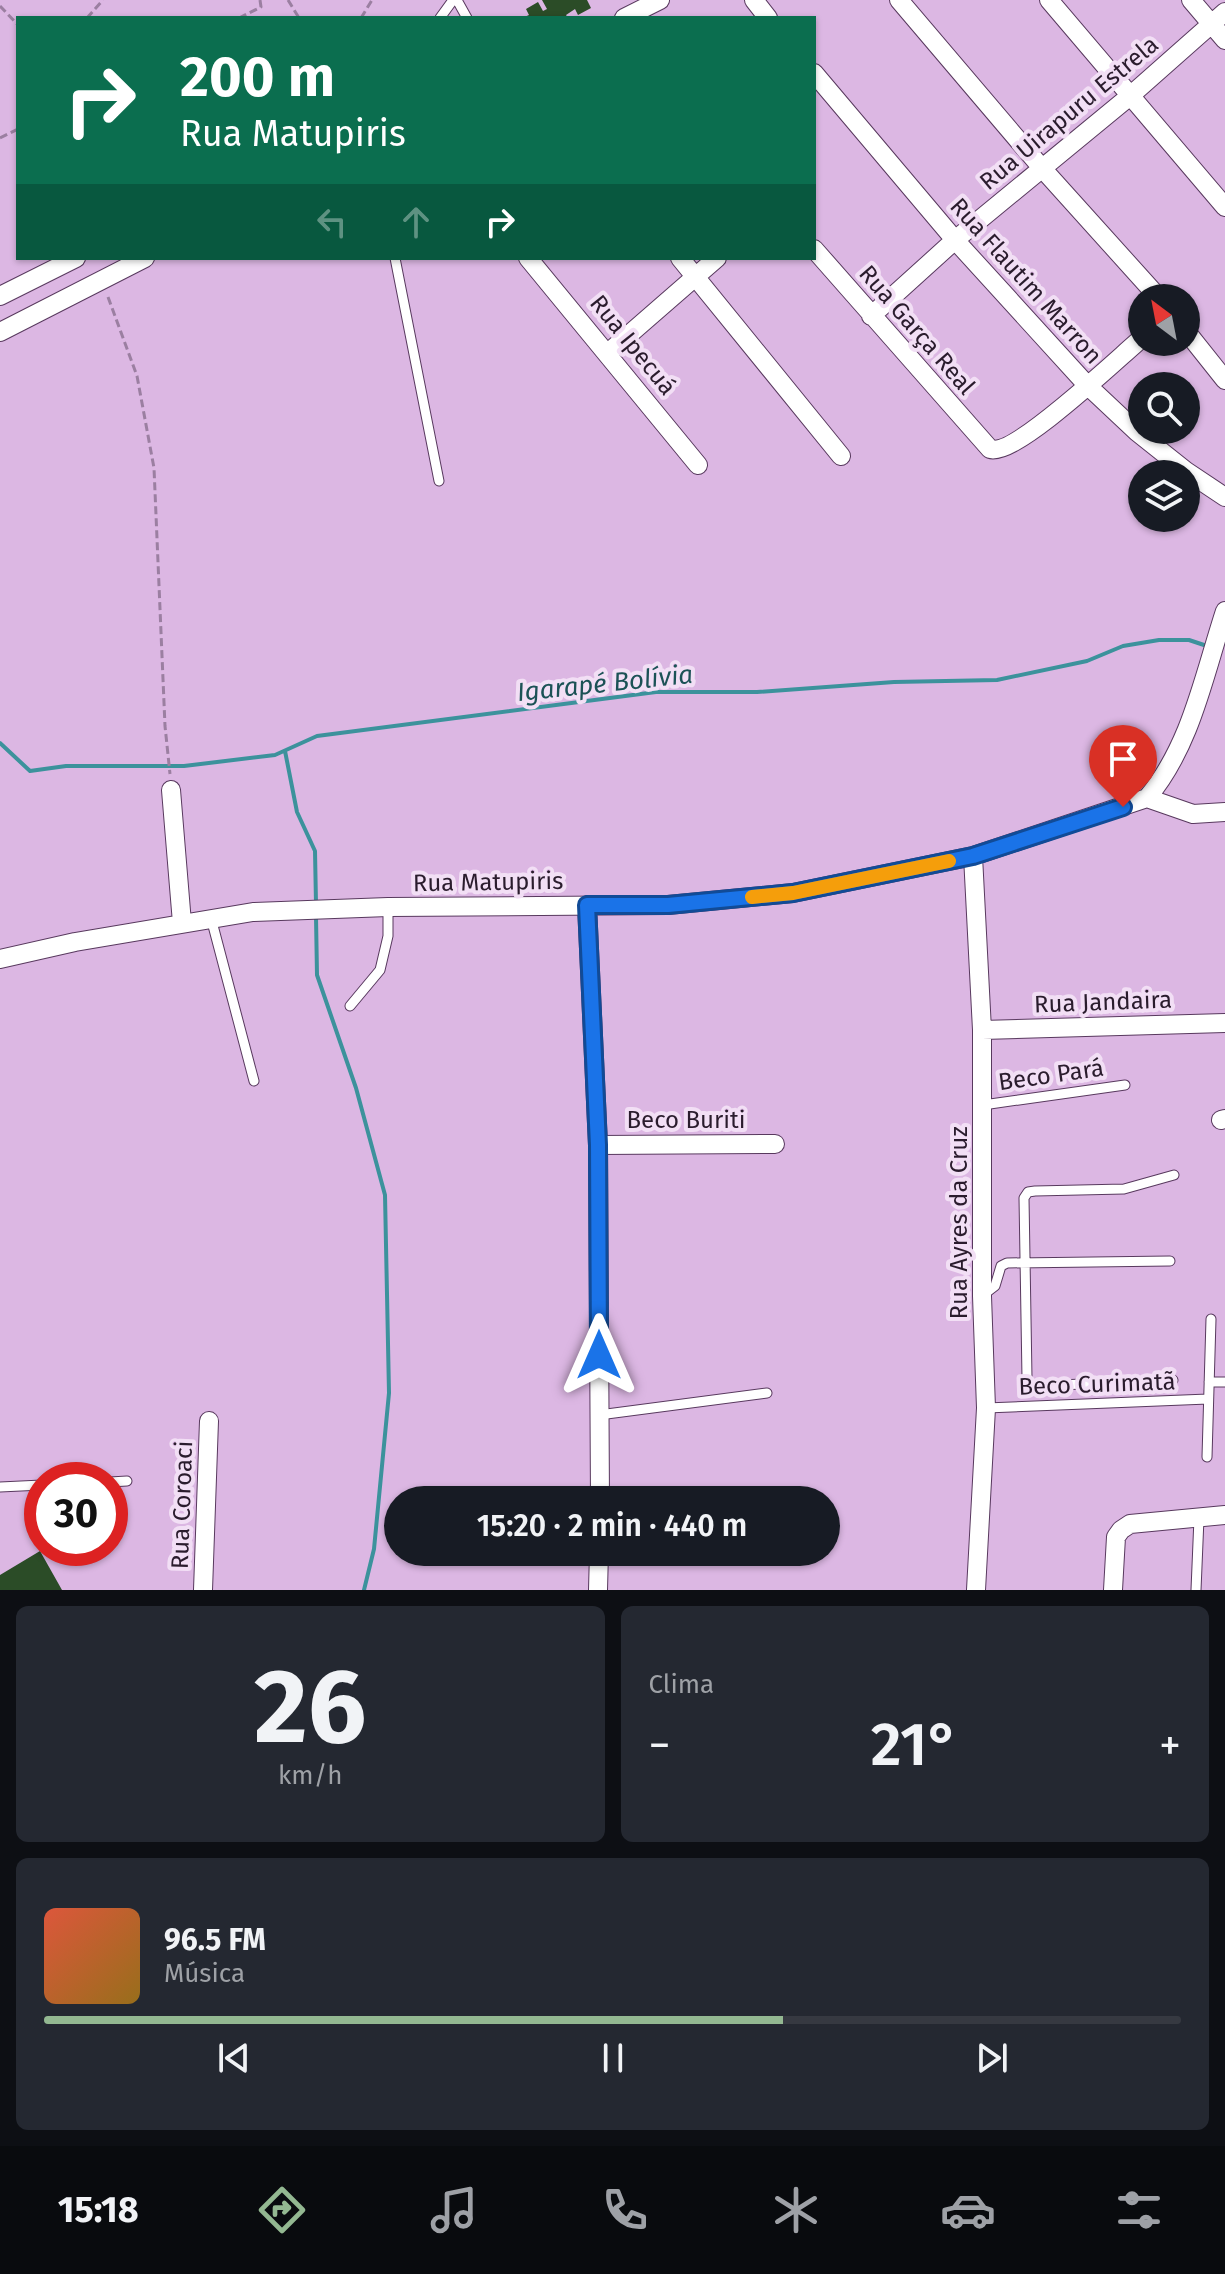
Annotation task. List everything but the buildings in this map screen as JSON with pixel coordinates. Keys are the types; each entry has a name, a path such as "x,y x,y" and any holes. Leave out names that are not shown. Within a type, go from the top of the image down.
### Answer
{"street":[{"path":"628,16 660,0"},
{"path":"754,0 766,16"},
{"path":"899,0 1041,167 1146,284"},
{"path":"1049,0 1225,207"},
{"path":"1191,0 1218,18 1225,40"},
{"name":"Rua Uirapuru Estrela","path":"871,316 955,240 1130,96 1218,18"},
{"name":"Rua Flautim Marron","path":"816,75 955,240 1087,385 1137,432 1225,497"},
{"name":"Rua Garça Real","path":"816,251 990,449 1003,449 1039,426 1087,385"},
{"path":"0,296 72,260"},
{"path":"0,332 141,260"},
{"name":"Rua Ipecuá","path":"530,260 609,352 698,465"},
{"path":"682,260 841,456"},
{"path":"609,352 715,260"},
{"path":"1200,349 1225,380"},
{"path":"1087,385 1128,350"},
{"path":"1225,611 1178,752 1165,777 1147,798 1193,814 1225,812"},
{"path":"171,790 182,923"},
{"name":"Rua Matupiris","path":"0,959 16,953 253,912 388,907 668,905 793,893 973,856 1147,798"},
{"name":"Rua Ayres da Cruz","path":"973,856 982,1030 982,1296 986,1408 976,1590"},
{"path":"587,905 598,1145 600,1486"},
{"name":"Rua Jandaira","path":"982,1030 1225,1023"},
{"name":"Beco Buriti","path":"598,1145 775,1144"},
{"name":"Rua Coroaci","path":"203,1590 209,1421"},
{"path":"1113,1590 1116,1537 1121,1530 1130,1524 1225,1515"},
{"path":"598,1590 599,1566"}],"lane":[{"path":"442,16 455,0"},
{"path":"395,260 439,481"},
{"path":"350,1006 380,970 388,936 388,907"},
{"path":"211,918 254,1081"},
{"name":"Beco Pará","path":"983,1105 1125,1085"},
{"path":"1173,1380 1037,1386 1029,1383 1024,1198 1028,1192 1124,1189 1174,1175"},
{"path":"982,1296 995,1286 1001,1266 1170,1261"},
{"path":"1207,1457 1211,1319"},
{"path":"1209,1382 1225,1382"},
{"path":"599,1415 767,1393"},
{"name":"Beco Curimatã","path":"986,1408 1208,1399"},
{"path":"0,1487 24,1486"},
{"path":"1196,1590 1199,1518"}],"path":[{"path":"89,16 103,0"},
{"path":"243,16 261,7 260,0"},
{"path":"0,6 16,23"},
{"path":"101,280 137,376 154,468 171,790"}],"waterway":[{"name":"Igarapé Bolívia","path":"0,743 30,771 66,766 184,766 275,755 317,736 656,692 757,692 894,682 997,680 1087,661 1123,646 1159,640 1189,640 1207,646"},
{"path":"285,751 297,812 315,851 316,904"},
{"path":"316,917 317,975 356,1088 385,1195 389,1393 374,1549 364,1590"}],"slow traffic":[{"path":"752,897 793,893 949,861"}],"route":[{"path":"599,1355 598,1145 587,905 668,905 793,893 973,856 1123,807"}]}
